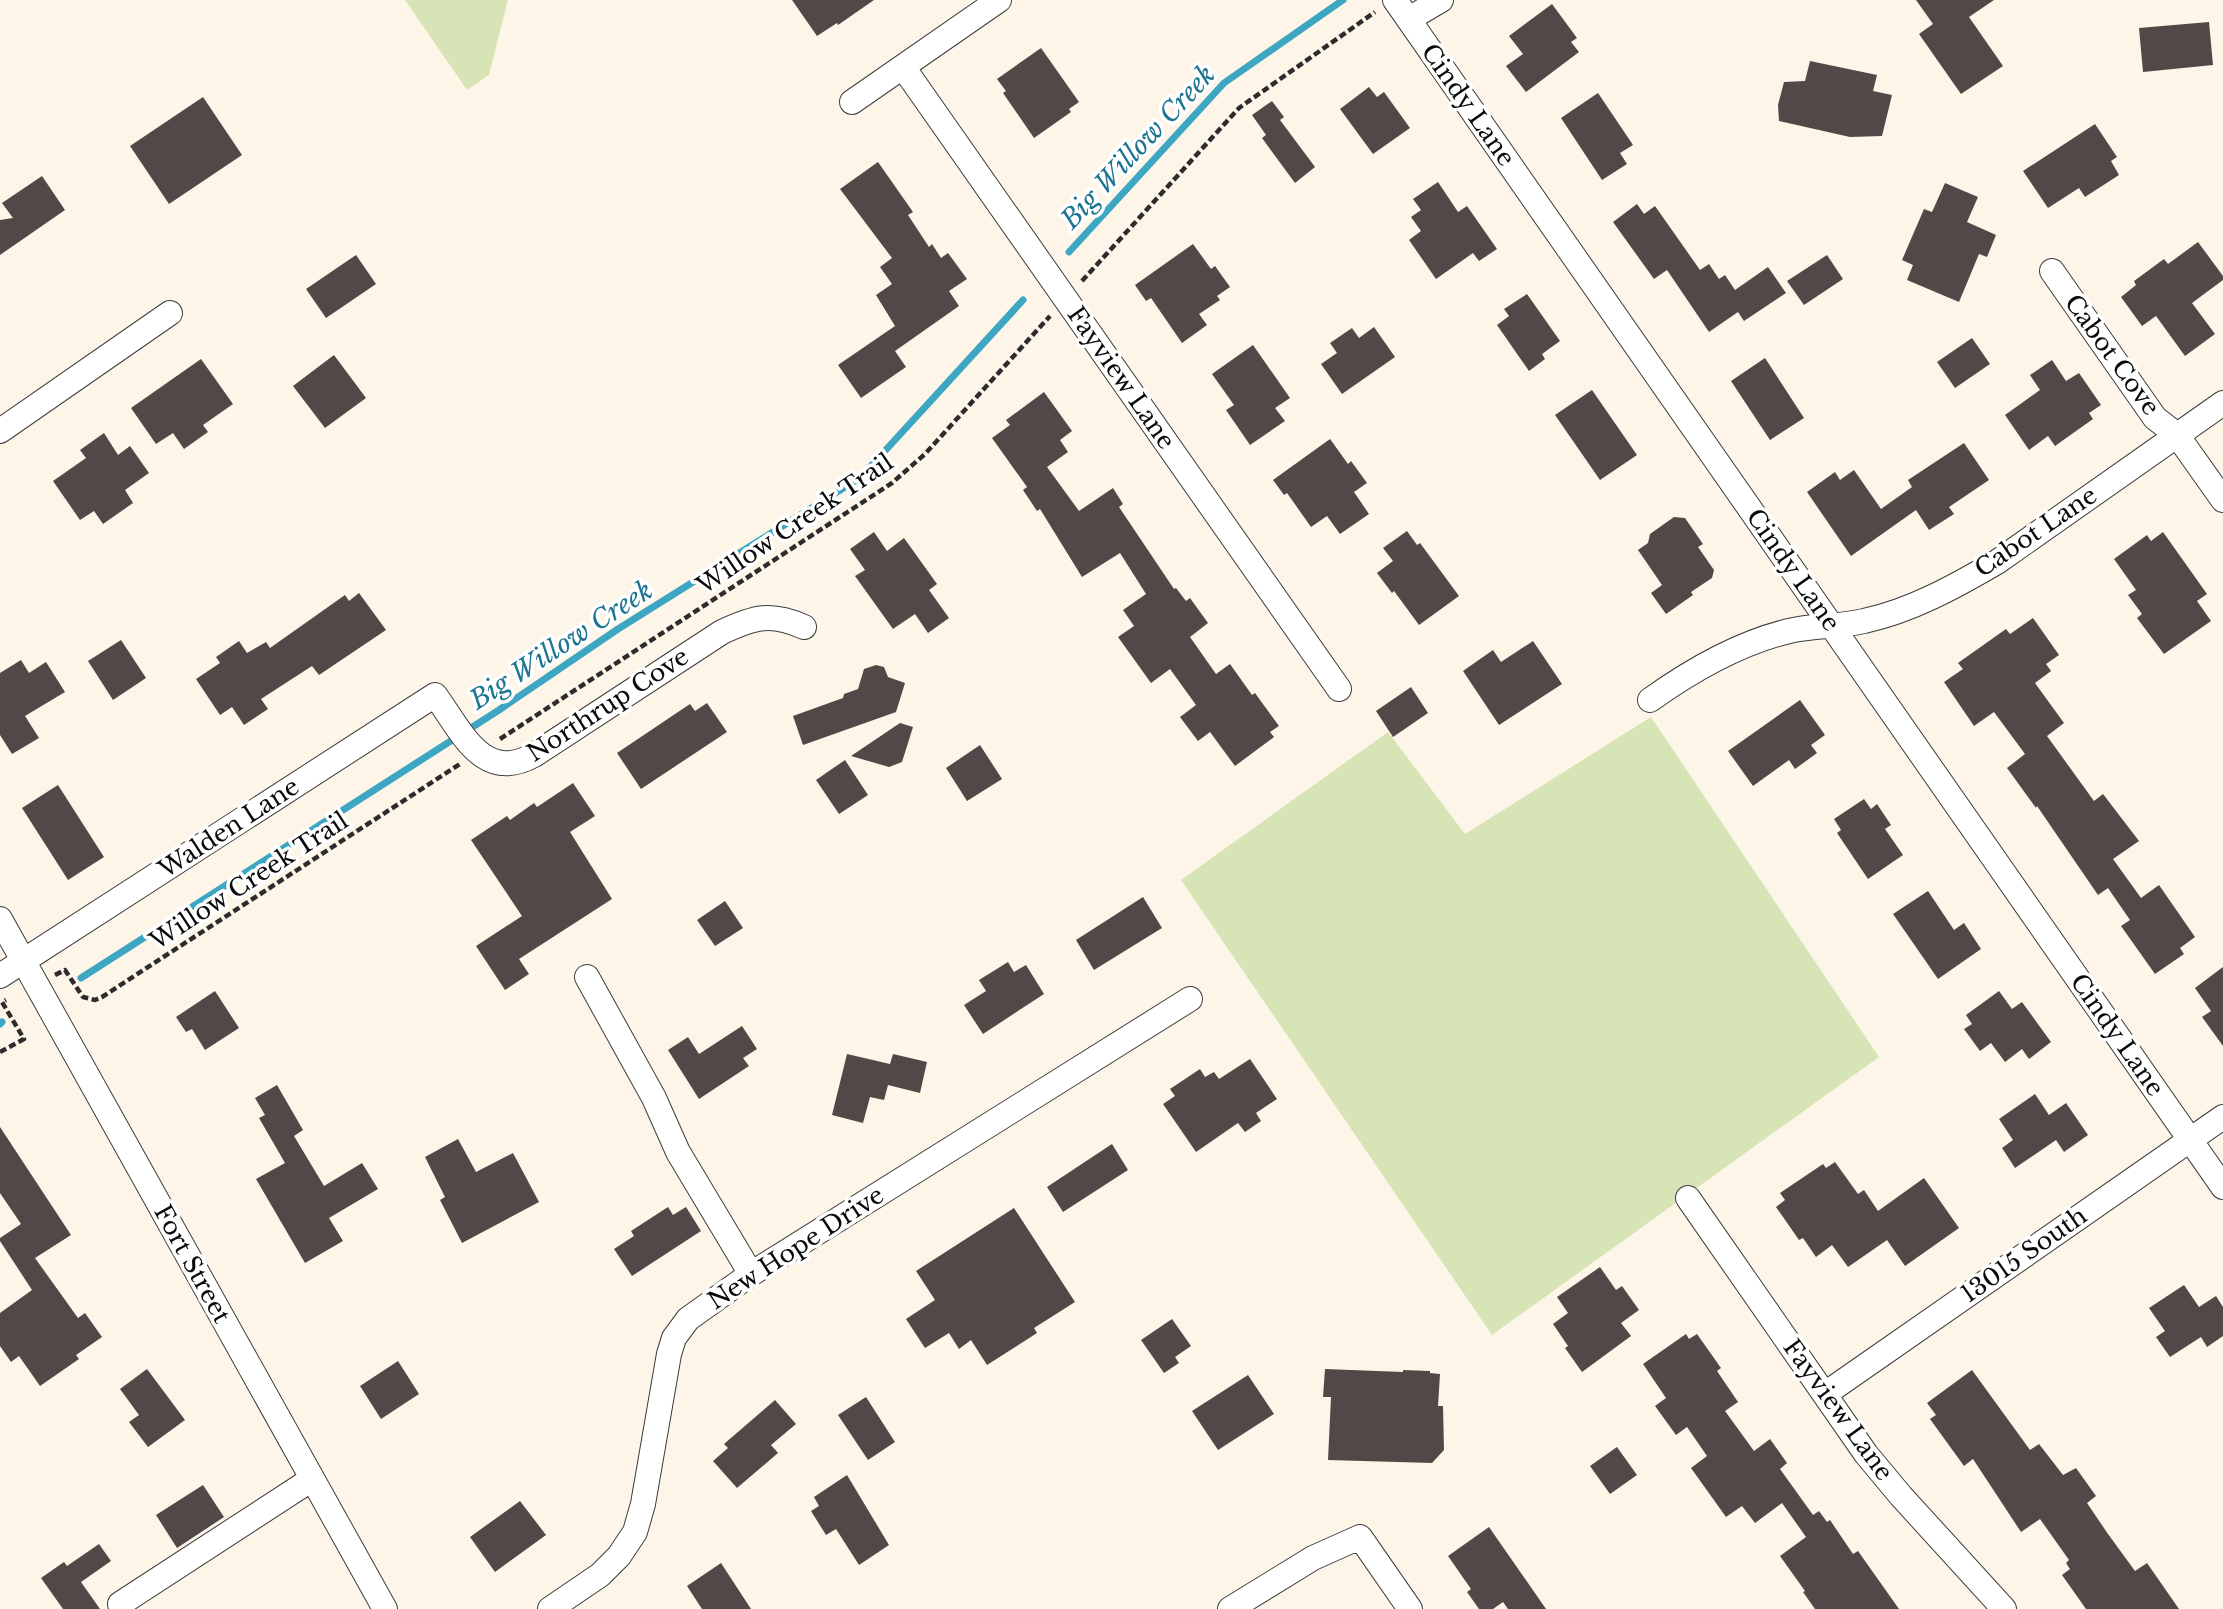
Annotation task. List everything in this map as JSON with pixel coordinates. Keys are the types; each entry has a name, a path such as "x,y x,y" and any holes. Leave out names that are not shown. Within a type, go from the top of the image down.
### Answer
{"street":[{"path":"852,102 999,0"},
{"path":"1395,9 1441,0"},
{"name":"Cindy Lane","path":"1395,9 1833,627 2223,1187"},
{"name":"Fayview Lane","path":"903,67 1339,689"},
{"name":"Cabot Cove","path":"2052,271 2155,418 2178,435 2223,500"},
{"path":"0,431 170,313"},
{"name":"Cabot Lane","path":"1650,700 1721,657 1790,631 1867,621 1965,581 1997,562 2223,403"},
{"name":"Northrup Cove","path":"440,702 468,755 500,764 512,764 524,761 722,632 743,622 764,617 785,618 804,628"},
{"name":"Walden Lane","path":"0,976 440,702"},
{"name":"Fort Street","path":"0,919 385,1609"},
{"path":"587,977 654,1098 678,1152 751,1274"},
{"name":"New Hope Drive","path":"550,1609 600,1574 619,1556 635,1532 643,1504 669,1354 674,1338 688,1319 751,1274 1190,999"},
{"name":"13015 South","path":"1825,1394 2223,1117"},
{"name":"Fayview Lane","path":"1688,1198 1883,1475 2004,1609"},
{"path":"120,1604 312,1479"},
{"path":"1230,1609 1313,1558 1360,1537 1410,1609"}],"path":[{"path":"1077,286 1239,108 1395,9"},
{"name":"Willow Creek Trail","path":"498,740 892,484 925,454 1054,312"},
{"name":"Willow Creek Trail","path":"61,972 65,970 83,997 95,1000 102,998 468,755"},
{"path":"0,1052 24,1039 2,1002"}],"green space":[{"path":"405,0 508,0 489,75 467,90"},
{"path":"1651,717 1879,1057 1492,1335 1181,880 1388,732 1465,834"}],"building":[{"path":"792,0 874,0 817,36"},
{"path":"1916,0 1994,0 1969,17 2003,66 1961,94 1919,34 1933,24"},
{"path":"1552,4 1577,38 1571,42 1579,52 1526,92 1506,66 1523,54 1509,36"},
{"path":"2209,22 2213,65 2143,72 2139,28"},
{"path":"1041,48 1079,102 1069,109 1071,112 1034,138 1003,93 1006,91 997,79"},
{"path":"1810,61 1877,75 1873,91 1892,95 1882,136 1850,137 1779,121 1778,105 1784,82 1805,81"},
{"path":"1369,87 1377,97 1384,92 1410,128 1373,154 1340,109"},
{"path":"1598,93 1633,145 1620,153 1627,164 1602,180 1561,118"},
{"path":"203,97 242,155 169,204 130,146"},
{"path":"1272,101 1284,117 1280,120 1315,167 1295,183 1262,138 1266,135 1252,115"},
{"path":"2095,124 2117,157 2111,161 2119,175 2085,197 2079,188 2048,208 2023,171"},
{"path":"878,162 913,212 908,215 929,247 932,244 941,258 948,253 967,279 949,291 959,306 895,351 906,367 861,398 838,365 895,326 876,295 892,284 880,267 892,258 840,189"},
{"path":"42,176 65,210 0,255 0,220 13,218 2,203"},
{"path":"1438,182 1458,212 1467,206 1497,249 1479,261 1473,253 1436,279 1409,240 1421,231 1411,217 1421,210 1413,199"},
{"path":"1945,183 1978,197 1967,222 1996,235 1987,257 1979,254 1959,302 1907,280 1913,265 1902,260 1924,209 1932,212"},
{"path":"1637,204 1644,214 1655,206 1700,270 1709,264 1719,279 1725,275 1735,290 1768,267 1786,293 1744,321 1738,312 1709,332 1667,270 1654,279 1613,222"},
{"path":"2198,242 2223,276 2223,280 2192,303 2215,334 2185,356 2156,316 2142,326 2121,297 2136,285 2134,281 2164,259 2168,264"},
{"path":"1193,244 1211,269 1215,266 1230,287 1217,296 1220,300 1199,314 1207,325 1182,343 1151,298 1146,301 1135,285"},
{"path":"356,255 376,284 326,318 306,289"},
{"path":"1827,255 1843,279 1804,305 1787,281"},
{"path":"1527,294 1560,341 1542,354 1545,359 1529,371 1497,325 1509,316 1504,309"},
{"path":"1374,327 1395,357 1342,394 1321,364 1337,353 1330,343 1352,328 1359,338"},
{"path":"1972,338 1990,364 1955,388 1937,362"},
{"path":"1253,345 1290,398 1275,408 1285,421 1250,445 1226,410 1234,405 1212,374"},
{"path":"334,355 366,398 325,428 293,386"},
{"path":"1765,358 1804,418 1770,440 1731,381"},
{"path":"201,359 233,404 203,425 208,432 184,449 173,433 156,444 131,408"},
{"path":"2052,360 2066,381 2079,373 2101,405 2089,413 2093,419 2055,446 2048,436 2029,450 2005,415 2040,390 2030,375"},
{"path":"1592,390 1637,455 1600,480 1555,415"},
{"path":"1044,392 1072,431 1060,440 1068,452 1047,467 1079,511 1113,488 1123,504 1119,507 1174,589 1176,588 1186,601 1190,598 1208,623 1190,637 1216,674 1230,664 1279,726 1270,732 1274,737 1235,766 1210,732 1198,741 1180,717 1196,705 1170,669 1151,683 1118,637 1134,626 1123,610 1146,594 1120,553 1082,577 1040,509 1037,511 1023,490 1027,487 992,438 1010,425 1006,420"},
{"path":"104,433 118,455 130,446 149,473 125,490 133,503 103,524 94,511 80,520 53,481 86,458 80,450"},
{"path":"1330,439 1348,464 1351,461 1367,483 1354,492 1369,514 1340,534 1327,516 1311,527 1287,493 1284,495 1273,480"},
{"path":"1964,443 1989,480 1949,507 1954,514 1929,530 1916,510 1851,556 1807,492 1835,472 1840,480 1854,470 1881,509 1912,487 1908,480"},
{"path":"1674,517 1685,518 1703,544 1698,547 1714,570 1712,578 1666,614 1651,593 1662,585 1638,550 1648,543 1650,534"},
{"path":"1407,531 1417,545 1420,543 1459,596 1419,625 1377,573 1393,561 1383,548"},
{"path":"874,532 887,551 904,538 937,584 929,590 949,618 928,633 915,614 893,629 855,576 865,570 850,549"},
{"path":"2163,532 2207,594 2197,601 2211,621 2164,654 2137,618 2142,614 2128,595 2136,590 2114,559 2147,535 2151,541"},
{"path":"359,593 386,630 319,675 312,666 261,699 268,709 244,725 232,707 220,715 196,679 220,663 216,657 239,641 247,653 266,642 270,648 345,595 349,601"},
{"path":"2033,618 2059,655 2046,664 2051,671 2035,683 2064,723 2047,736 2094,801 2103,794 2139,841 2113,859 2141,898 2159,885 2195,937 2180,948 2184,954 2155,974 2121,926 2130,920 2108,888 2098,895 2037,806 2036,808 2007,768 2025,754 1994,712 1974,726 1944,682 1963,669 1958,663 2006,629 2010,634"},
{"path":"121,640 146,678 113,700 88,661"},
{"path":"1533,641 1562,684 1499,725 1463,671 1493,650 1501,662"},
{"path":"21,660 29,673 46,662 65,692 25,716 39,738 12,754 0,735 0,673"},
{"path":"876,665 884,667 888,677 905,683 896,712 803,745 793,716 843,698 844,694 858,689 864,669"},
{"path":"1411,687 1428,713 1393,737 1376,711"},
{"path":"1800,700 1825,735 1811,745 1817,753 1795,769 1789,760 1753,786 1728,751"},
{"path":"707,703 727,732 641,789 617,753 690,704 695,711"},
{"path":"900,723 913,727 902,762 889,767 851,756"},
{"path":"980,745 1002,779 967,801 946,768"},
{"path":"845,760 868,795 839,814 816,780"},
{"path":"573,783 595,816 570,832 612,899 519,959 529,974 505,990 476,946 522,916 471,840 507,816 510,820 534,803 537,807"},
{"path":"58,785 104,857 68,880 22,808"},
{"path":"1864,799 1871,809 1877,804 1891,825 1885,829 1903,855 1868,879 1837,833 1841,830 1834,819"},
{"path":"1928,891 1954,930 1964,923 1981,949 1938,979 1893,914"},
{"path":"1143,897 1162,928 1094,970 1076,940"},
{"path":"725,901 743,928 715,946 697,920"},
{"path":"1008,962 1014,972 1026,965 1044,994 983,1034 964,1005 986,991 979,980"},
{"path":"2223,967 2223,1046 2202,1017 2211,1011 2195,988"},
{"path":"215,991 239,1028 205,1050 192,1029 186,1032 176,1017"},
{"path":"1999,991 2012,1009 2022,1002 2051,1042 2029,1059 2022,1049 2005,1062 1991,1043 1980,1051 1964,1029 1972,1024 1966,1015"},
{"path":"742,1026 757,1049 743,1058 749,1066 699,1099 668,1050 688,1037 699,1054"},
{"path":"847,1054 890,1064 893,1054 927,1062 920,1093 888,1085 884,1100 870,1097 863,1123 832,1115"},
{"path":"1250,1059 1277,1099 1256,1113 1261,1121 1245,1132 1238,1123 1196,1152 1163,1104 1175,1096 1170,1089 1200,1069 1205,1077 1214,1072 1219,1079"},
{"path":"277,1085 303,1130 294,1136 324,1186 362,1163 378,1189 329,1218 343,1241 305,1263 256,1179 285,1163 259,1118 265,1115 255,1098"},
{"path":"2035,1094 2049,1115 2066,1103 2088,1135 2064,1152 2056,1140 2015,1168 2002,1148 2013,1140 1999,1119"},
{"path":"0,1127 71,1235 35,1258 78,1318 85,1313 102,1337 76,1355 79,1359 40,1386 19,1356 11,1362 0,1346 0,1313 32,1290 0,1241 0,1238 21,1224 0,1193"},
{"path":"458,1139 476,1172 513,1153 539,1202 462,1243 440,1200 445,1197 425,1157"},
{"path":"1112,1144 1128,1170 1063,1212 1047,1187"},
{"path":"1835,1162 1858,1194 1864,1190 1878,1211 1924,1178 1959,1228 1905,1266 1887,1240 1848,1267 1832,1245 1816,1257 1803,1238 1799,1240 1776,1207 1785,1200 1780,1193 1823,1164 1826,1168"},
{"path":"668,1207 673,1215 686,1207 701,1231 632,1276 614,1249 634,1236 631,1231"},
{"path":"1014,1208 1075,1302 1034,1328 1037,1333 987,1365 971,1340 959,1349 949,1333 925,1348 906,1319 935,1300 916,1271"},
{"path":"1600,1267 1616,1290 1622,1286 1639,1310 1621,1323 1631,1336 1582,1372 1565,1348 1568,1346 1553,1324 1568,1313 1557,1297"},
{"path":"2184,1285 2199,1307 2216,1296 2223,1307 2223,1336 2207,1347 2201,1337 2170,1357 2156,1337 2165,1331 2149,1308"},
{"path":"1172,1319 1191,1346 1175,1357 1179,1363 1164,1373 1141,1340"},
{"path":"1686,1334 1689,1339 1697,1334 1721,1368 1717,1371 1738,1402 1725,1411 1754,1451 1770,1439 1787,1463 1780,1469 1813,1515 1819,1511 1827,1522 1830,1520 1853,1554 1858,1551 1899,1609 1815,1609 1780,1556 1806,1537 1782,1503 1755,1523 1742,1506 1726,1517 1691,1468 1707,1456 1687,1427 1676,1435 1655,1406 1666,1398 1643,1364"},
{"path":"398,1361 419,1394 381,1419 360,1386"},
{"path":"147,1369 185,1420 148,1447 129,1422 139,1415 120,1389"},
{"path":"1325,1369 1430,1371 1440,1374 1438,1406 1443,1406 1444,1450 1432,1463 1328,1460 1331,1397 1323,1397"},
{"path":"1972,1370 2030,1450 2039,1444 2063,1475 2076,1468 2096,1496 2087,1503 2135,1571 2147,1563 2179,1609 2086,1609 2062,1575 2070,1569 2066,1563 2069,1560 2040,1519 2021,1532 1973,1459 1964,1466 1930,1419 1936,1415 1927,1403"},
{"path":"1248,1375 1274,1414 1218,1450 1192,1411"},
{"path":"866,1397 895,1442 868,1460 838,1415"},
{"path":"775,1400 796,1424 771,1445 778,1453 737,1488 713,1461 728,1448 724,1444"},
{"path":"1617,1447 1637,1475 1610,1494 1590,1466"},
{"path":"847,1475 889,1545 859,1565 836,1529 826,1535 811,1511 819,1506 814,1497"},
{"path":"203,1485 224,1517 177,1548 156,1515"},
{"path":"520,1501 546,1535 495,1572 470,1537"},
{"path":"1489,1527 1546,1609 1508,1609 1503,1602 1493,1609 1479,1609 1467,1592 1471,1589 1448,1556"},
{"path":"99,1544 111,1561 81,1582 100,1609 63,1609 41,1578 64,1562 67,1566"},
{"path":"721,1563 751,1609 702,1609 687,1586"}],"waterway":[{"name":"Big Willow Creek","path":"1069,252 1224,83 1343,0"},
{"name":"Big Willow Creek","path":"81,978 499,710 618,629 861,477 1023,300"}]}
